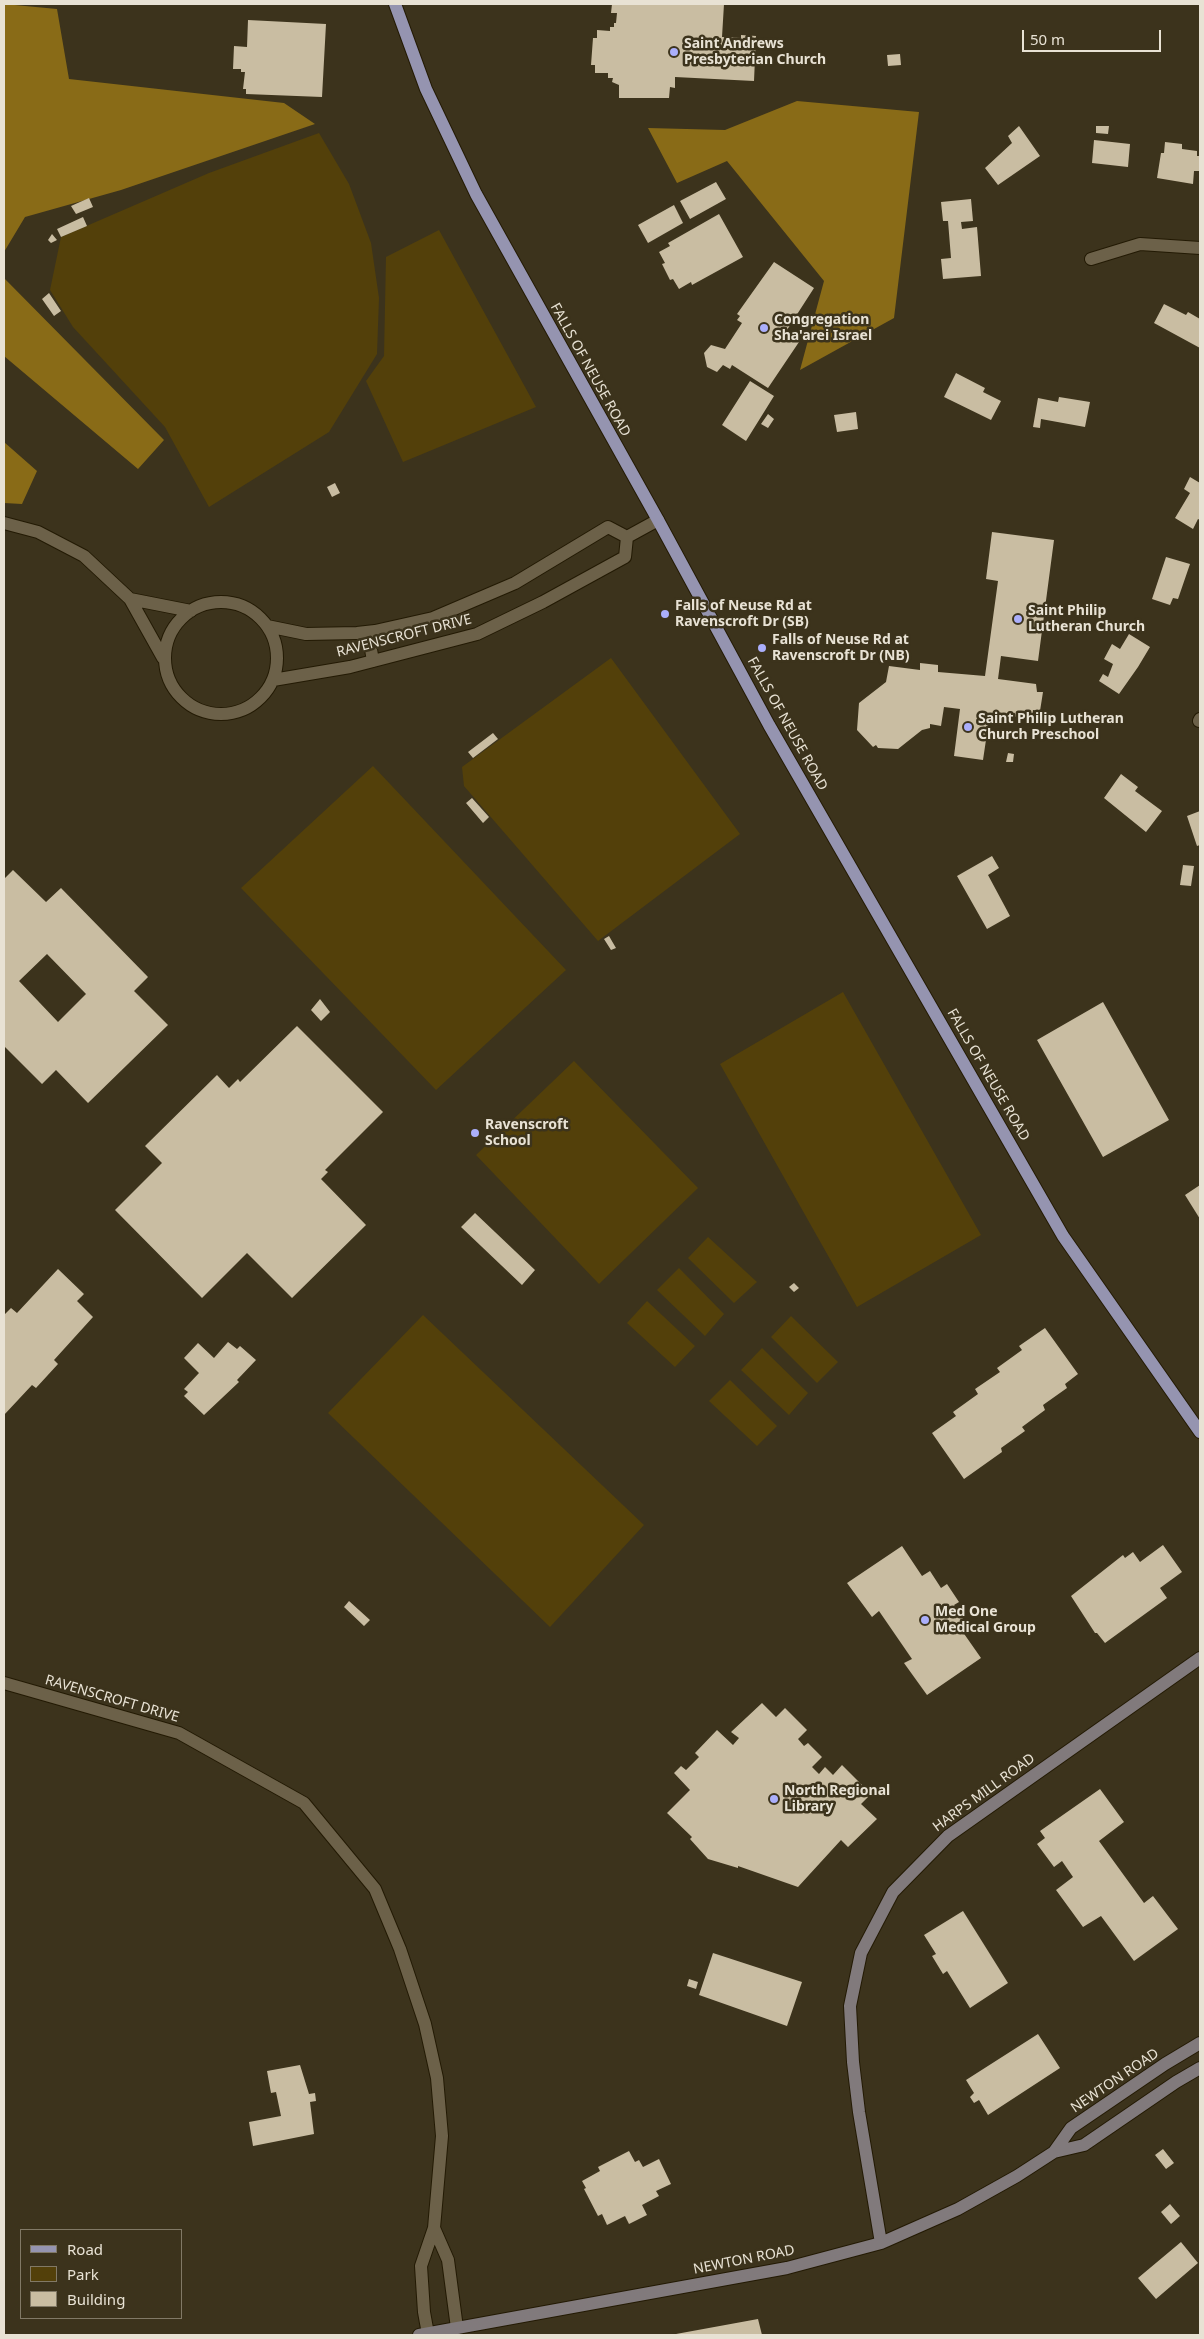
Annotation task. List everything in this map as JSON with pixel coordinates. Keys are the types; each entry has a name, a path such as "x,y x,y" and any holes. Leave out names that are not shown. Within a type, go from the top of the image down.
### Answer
{"main road":[{"name":"FALLS OF NEUSE ROAD","path":"395,4 426,89 476,194 658,520 769,725 1063,1236 1200,1432"}],"street":[{"path":"1091,259 1140,244 1200,248"},
{"path":"626,537 658,520"},
{"name":"RAVENSCROFT DRIVE","path":"4,523 38,532 84,556 130,599 164,658 168,679 178,695 193,707 211,714 230,714 248,708 263,696 273,680 277,662 275,643 267,626 255,614 240,606 223,602 206,604 191,611 176,624 167,641 164,658"},
{"name":"RAVENSCROFT DRIVE","path":"267,626 306,634 368,632 433,618 486,597 532,574 608,527 626,537 625,557 528,610 462,639 373,661 273,680"},
{"name":"RAVENSCROFT DRIVE","path":"130,599 191,611"},
{"path":"368,632 373,661"},
{"name":"HARPS MILL ROAD","path":"881,2243 859,2112 853,2062 850,2006 861,1953 893,1892 948,1836 1200,1658"},
{"name":"RAVENSCROFT DRIVE","path":"4,1683 179,1733 304,1803 375,1888 400,1949 425,2024 437,2078 442,2136 434,2228 422,2266 423,2334"},
{"name":"NEWTON ROAD","path":"1054,2152 1071,2128 1165,2064 1200,2043"},
{"name":"NEWTON ROAD","path":"423,2334 787,2268 881,2243 958,2209 1017,2176 1054,2152 1084,2144 1200,2068"},
{"name":"RAVENSCROFT DRIVE","path":"434,2228 448,2260 457,2328"}],"green space":[{"path":"319,133 349,184 371,243 379,298 377,354 329,432 209,507 165,427 73,327 50,290 61,237 209,173"},
{"path":"439,230 536,407 403,462 366,381 384,356 386,257"},
{"path":"611,658 740,834 598,941 464,786 462,767"},
{"path":"373,766 566,970 436,1090 241,888"},
{"path":"843,992 981,1235 857,1307 720,1064"},
{"path":"574,1061 698,1188 599,1284 476,1155"},
{"path":"708,1237 757,1282 734,1303 688,1258"},
{"path":"679,1268 724,1314 705,1336 657,1290"},
{"path":"647,1301 695,1346 675,1367 627,1323"},
{"path":"423,1315 644,1525 550,1627 328,1413"},
{"path":"791,1316 838,1362 817,1383 771,1337"},
{"path":"762,1348 808,1393 789,1415 741,1370"},
{"path":"730,1380 777,1426 757,1446 709,1401"}],"shaded area":[{"path":"4,4 57,9 69,79 284,103 315,124 121,190 25,217 4,252"},
{"path":"797,101 919,112 894,318 800,370 824,281 727,161 677,183 648,128 725,130"},
{"path":"4,278 164,440 138,469 4,356"},
{"path":"4,442 37,471 22,504 4,503"}],"building":[{"name":"Saint Andrews Presbyterian Church","path":"612,4 724,4 722,37 741,38 741,35 756,36 754,81 675,77 675,88 670,87 669,98 619,98 619,85 612,82 613,78 608,78 608,73 595,73 595,65 591,65 593,38 597,38 597,30 610,31 610,27 614,27 614,23 616,23 617,13 611,13"},
{"path":"248,20 326,24 322,97 246,94 246,89 243,89 245,72 241,72 241,69 233,69 234,46 247,47"},
{"path":"900,54 901,65 888,66 887,55"},
{"path":"1019,126 1040,156 998,185 985,168 1012,143 1008,136"},
{"path":"1096,126 1109,126 1108,134 1096,133"},
{"path":"1094,140 1130,144 1128,167 1092,163"},
{"path":"1165,142 1182,144 1182,149 1197,151 1197,156 1200,156 1200,171 1194,171 1193,184 1157,178 1161,153 1164,153"},
{"path":"716,182 726,199 690,219 680,201"},
{"path":"89,198 93,207 76,214 71,206"},
{"path":"971,199 973,221 961,222 962,229 977,227 981,276 943,279 941,259 951,258 948,221 943,221 941,202"},
{"path":"674,205 683,223 648,243 638,225"},
{"path":"719,214 743,257 692,285 691,282 679,289 673,279 670,280 662,264 665,263 659,252 670,246 668,243"},
{"path":"83,217 87,226 61,237 57,229"},
{"path":"52,234 57,240 51,243 48,240"},
{"name":"Congregation Sha'arei Israel","path":"774,262 814,288 785,333 799,342 768,388 732,365 730,369 723,365 717,372 707,367 704,353 711,345 725,349 742,323 737,320 740,316 737,314"},
{"path":"49,293 61,311 54,316 42,299"},
{"path":"1164,304 1186,315 1188,312 1200,319 1200,348 1154,323"},
{"path":"956,373 985,388 983,392 1001,401 991,420 944,397"},
{"path":"750,381 774,396 746,441 722,425"},
{"path":"1059,397 1090,402 1085,427 1041,419 1040,428 1033,427 1038,398 1058,402"},
{"path":"856,412 858,429 837,432 834,415"},
{"path":"768,414 774,419 768,428 761,424"},
{"path":"1190,477 1200,483 1200,520 1198,519 1193,529 1175,518 1190,493 1184,489"},
{"path":"335,483 340,493 332,497 327,487"},
{"name":"Saint Philip Lutheran Church","path":"992,532 1054,540 1038,661 1001,656 998,679 1036,684 1037,692 1043,692 1040,711 1033,710 1032,719 990,713 983,760 954,756 960,709 944,707 941,726 930,724 930,728 922,730 898,749 878,748 876,745 873,747 857,730 859,703 886,682 889,666 920,670 920,663 938,665 938,672 985,676 998,581 986,579"},
{"path":"1166,557 1190,564 1178,599 1173,598 1170,605 1152,599"},
{"path":"1129,634 1150,647 1119,694 1099,681 1103,674 1108,677 1113,664 1104,659 1112,644 1120,649"},
{"path":"347,647 347,656 339,657 338,648"},
{"path":"493,733 498,739 473,758 468,752"},
{"path":"1008,753 1014,754 1013,762 1006,762"},
{"path":"1121,774 1138,787 1135,791 1162,811 1146,832 1104,798"},
{"path":"472,798 489,817 483,823 466,803"},
{"path":"1200,811 1200,845 1197,846 1187,816"},
{"path":"992,856 999,868 988,875 1010,916 987,929 957,876"},
{"path":"1183,865 1194,866 1191,886 1180,885"},
{"path":"13,870 46,902 61,888 148,977 134,991 168,1025 88,1103 56,1070 42,1084 4,1046 4,879","holes":["47,954 86,994 58,1022 19,981"]},
{"path":"609,936 616,948 611,950 604,939"},
{"path":"320,999 330,1012 321,1021 311,1010"},
{"path":"1103,1002 1169,1120 1103,1157 1037,1040"},
{"path":"297,1026 383,1112 325,1170 328,1172 321,1179 366,1225 292,1298 247,1253 202,1298 115,1210 162,1163 145,1146 217,1075 229,1088 238,1079 240,1082"},
{"path":"1200,1185 1200,1219 1185,1195"},
{"path":"475,1213 535,1270 522,1285 461,1227"},
{"path":"58,1269 84,1294 77,1301 93,1317 54,1360 58,1364 36,1388 32,1385 4,1415 4,1315 11,1308 17,1313"},
{"path":"794,1283 799,1288 794,1292 789,1287"},
{"path":"1045,1328 1078,1374 1065,1384 1067,1388 1043,1405 1045,1410 1022,1427 1025,1431 1001,1448 1002,1452 964,1479 932,1433 956,1416 953,1412 978,1394 975,1389 1000,1372 997,1368 1022,1350 1019,1346"},
{"path":"228,1342 237,1349 240,1346 256,1360 237,1380 239,1382 204,1415 184,1396 188,1392 184,1389 199,1373 184,1358 198,1343 214,1358"},
{"path":"1163,1545 1182,1572 1160,1588 1167,1598 1105,1643 1095,1633 1071,1596 1123,1555 1125,1558 1133,1552 1140,1562"},
{"name":"Med One Medical Group","path":"902,1546 922,1576 930,1571 941,1588 947,1584 959,1602 954,1605 966,1623 960,1628 981,1658 927,1695 904,1663 912,1659 879,1611 872,1617 847,1583"},
{"path":"349,1601 370,1620 364,1626 344,1607"},
{"name":"North Regional Library","path":"762,1703 776,1717 785,1708 807,1730 798,1739 804,1746 808,1743 822,1757 812,1767 819,1774 825,1767 833,1775 842,1765 871,1794 861,1804 877,1819 848,1847 841,1840 798,1887 738,1866 738,1868 708,1859 690,1839 692,1837 667,1813 690,1790 674,1773 681,1766 686,1770 699,1757 695,1753 717,1730 733,1745 739,1738 731,1732"},
{"path":"1100,1789 1124,1822 1099,1841 1144,1903 1153,1896 1178,1929 1134,1961 1101,1916 1083,1927 1056,1890 1073,1877 1062,1861 1054,1867 1037,1844 1045,1838 1040,1831"},
{"path":"963,1911 1008,1983 970,2008 947,1971 943,1974 932,1956 936,1954 924,1935"},
{"path":"713,1953 802,1982 787,2026 699,1995"},
{"path":"689,1979 698,1982 696,1989 687,1986"},
{"path":"1038,2034 1060,2068 988,2115 979,2100 974,2103 970,2097 974,2093 966,2080"},
{"path":"300,2065 309,2094 315,2093 316,2101 310,2102 314,2134 253,2146 249,2122 281,2116 276,2092 271,2093 267,2071"},
{"path":"1163,2149 1174,2163 1166,2169 1155,2155"},
{"path":"629,2151 635,2162 639,2160 643,2167 659,2159 671,2184 656,2191 659,2196 642,2205 647,2215 629,2224 625,2216 607,2225 602,2214 598,2216 584,2189 586,2188 582,2181 600,2171 598,2167"},
{"path":"1170,2204 1180,2216 1171,2224 1161,2212"},
{"path":"1181,2242 1198,2263 1156,2299 1138,2278"},
{"path":"758,2319 762,2335 676,2335 676,2334"}],"place":[{"name":"Saint Andrews Presbyterian Church","path":"674,52"},
{"name":"Congregation Sha'arei Israel","path":"764,328"},
{"name":"Falls of Neuse Rd at Ravenscroft Dr (SB)","path":"665,614"},
{"name":"Saint Philip Lutheran Church","path":"1018,619"},
{"name":"Falls of Neuse Rd at Ravenscroft Dr (NB)","path":"762,648"},
{"name":"Saint Philip Lutheran Church Preschool","path":"968,727"},
{"name":"Ravenscroft School","path":"475,1133"},
{"name":"Med One Medical Group","path":"925,1620"},
{"name":"North Regional Library","path":"774,1799"}]}
